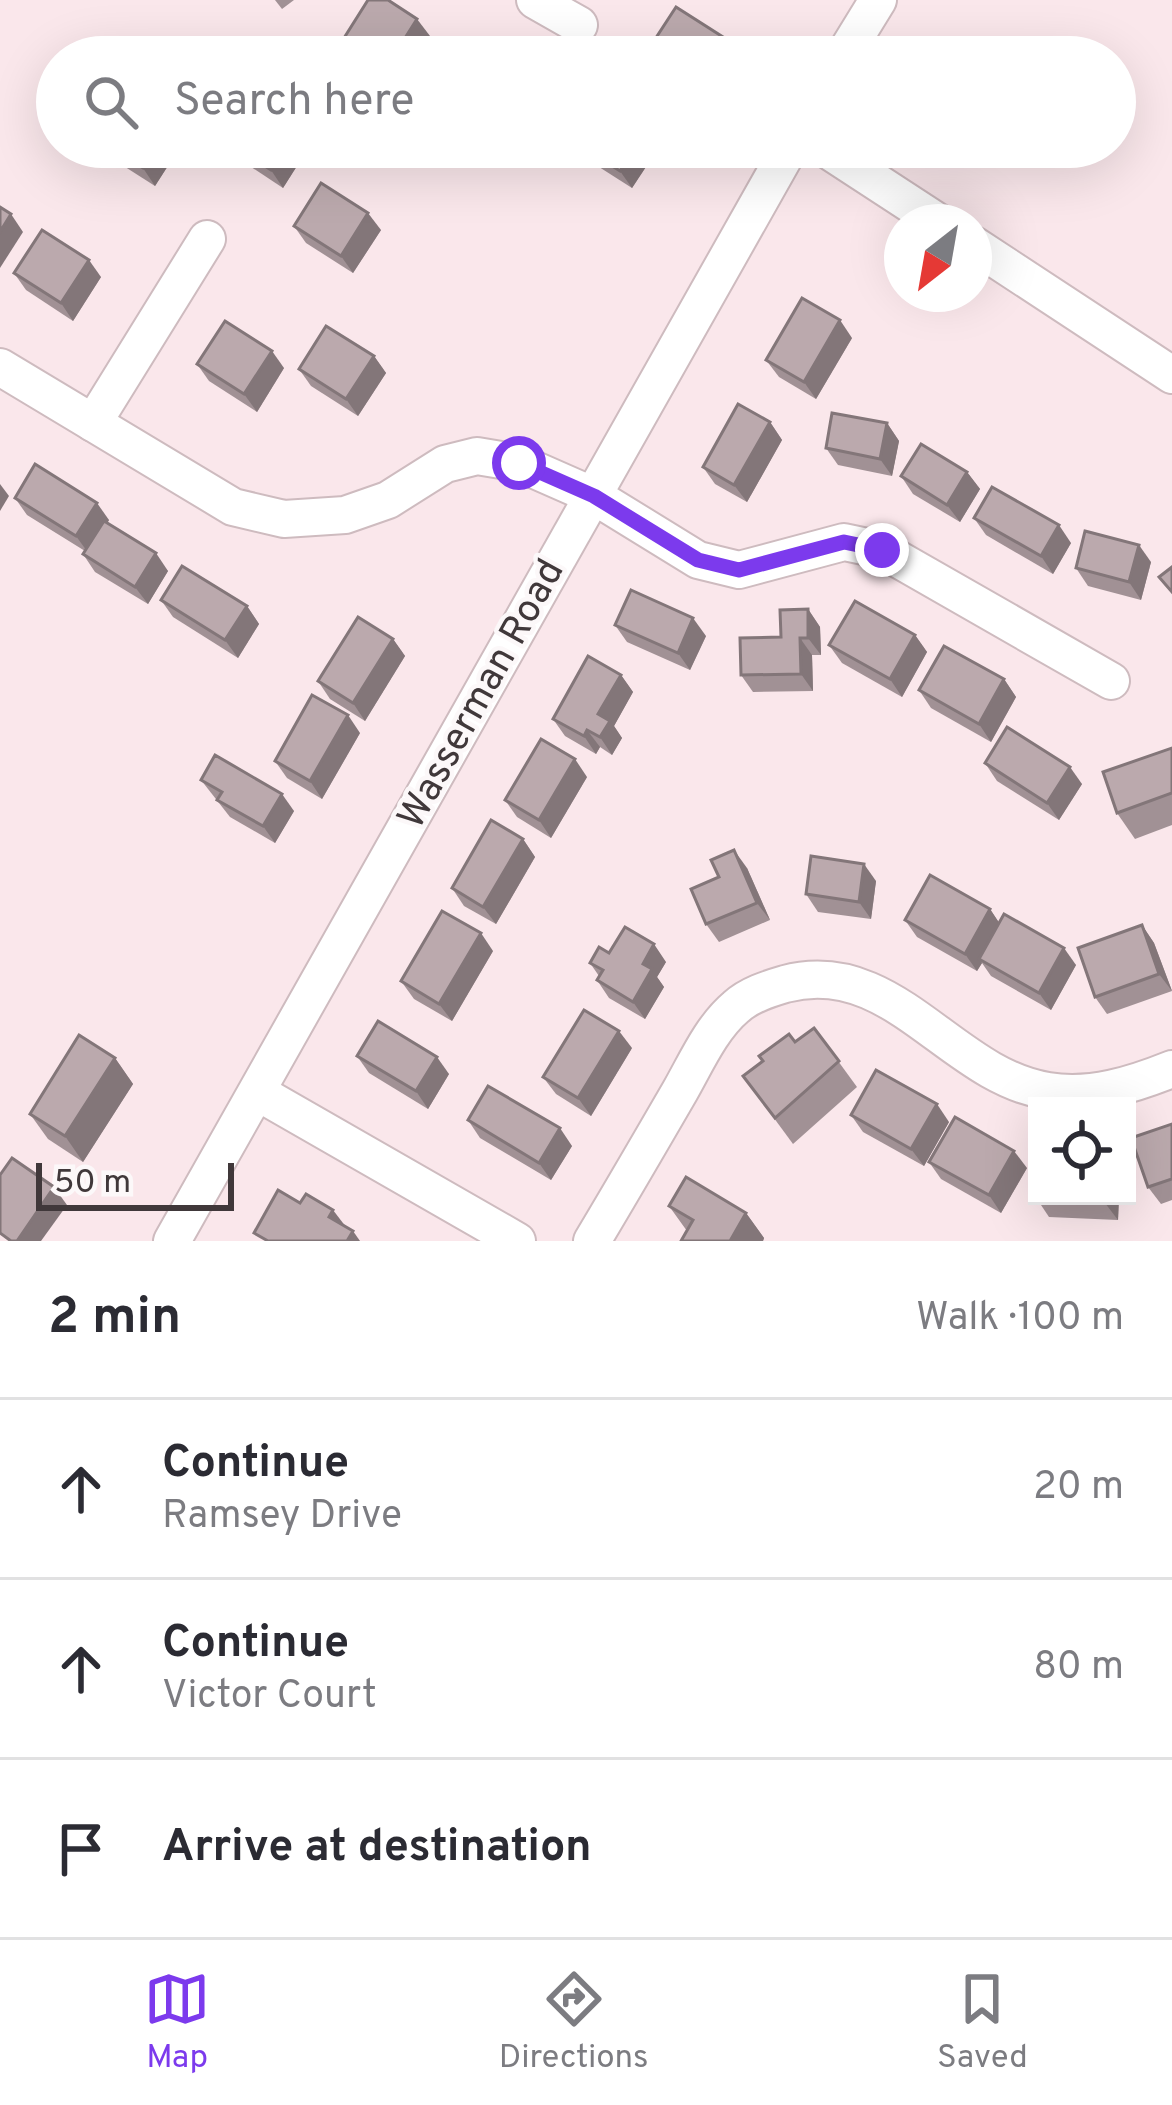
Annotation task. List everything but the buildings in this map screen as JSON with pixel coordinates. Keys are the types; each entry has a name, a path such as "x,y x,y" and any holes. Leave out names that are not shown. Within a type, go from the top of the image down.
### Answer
{"street":[{"path":"535,0 579,25"},
{"path":"856,36 878,0"},
{"name":"Wasserman Road","path":"172,1241 778,168"},
{"path":"855,168 910,204"},
{"path":"93,423 207,239"},
{"path":"992,257 1172,375"},
{"path":"0,367 233,508 284,519 345,514 388,500 445,464 477,456 519,463 594,496 698,560 739,570 844,542 882,550 1111,681"},
{"path":"592,1241 710,1039 736,1006 765,989 802,979 838,980 879,993 1002,1076 1044,1091 1083,1094 1129,1086 1172,1069"},
{"path":"259,1093 517,1241"}],"route":[{"path":"519,463 594,496 698,560 739,570 844,542 882,550"}]}
